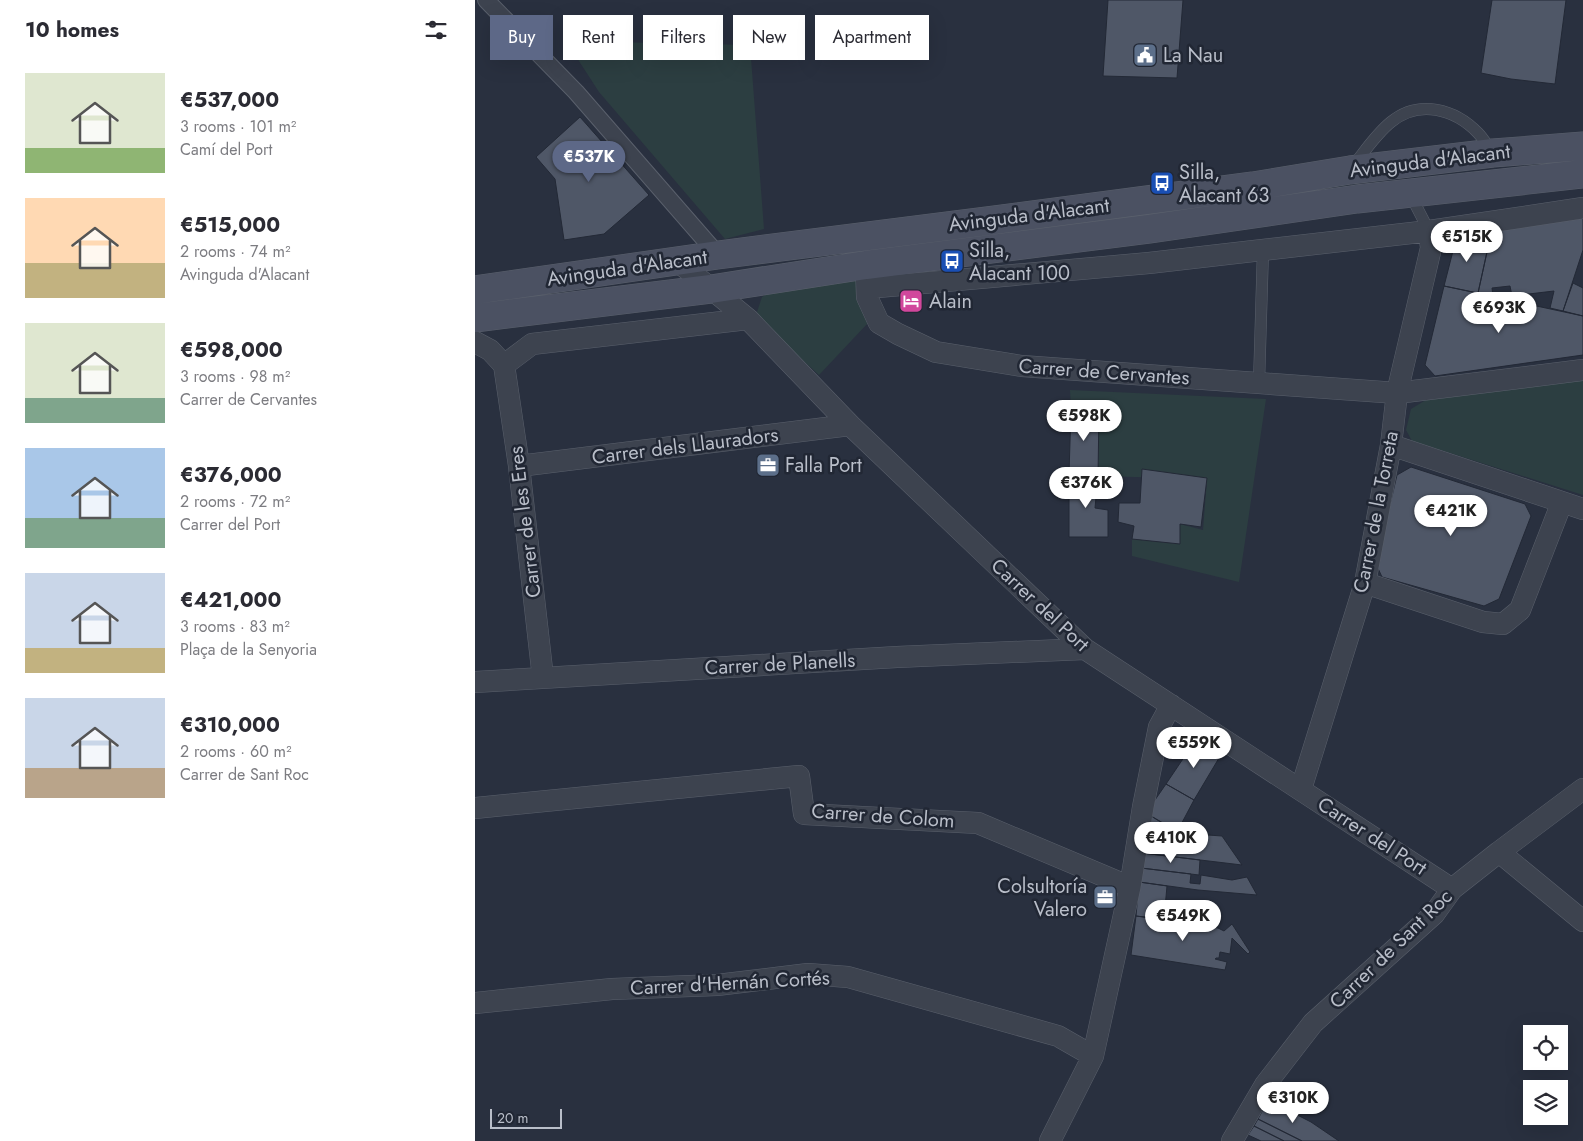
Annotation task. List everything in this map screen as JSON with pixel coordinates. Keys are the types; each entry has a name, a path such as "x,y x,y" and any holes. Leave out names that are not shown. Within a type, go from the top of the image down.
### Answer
{"main road":[{"name":"Avinguda d'Alacant","path":"475,290 718,254 987,221 1278,182 1350,170 1493,153 1583,146"},
{"name":"Avinguda d'Alacant","path":"475,318 711,289 866,277 1149,229 1357,199 1583,174"}],"street":[{"path":"486,0 575,92 718,254"},
{"name":"Avinguda d'Alacant","path":"866,277 1081,270 1429,231 1583,208"},
{"name":"Carrer de la Torreta","path":"1301,789 1365,582 1391,444 1397,393 1431,248 1429,231"},
{"name":"Carrer del Port","path":"676,260 748,319 850,425 1085,650 1453,889"},
{"name":"Carrer de Cervantes","path":"866,277 867,297 879,323 898,334 936,352 1022,366 1397,393 1583,370"},
{"path":"475,342 490,350 504,365 531,344 748,319"},
{"name":"Carrer de les Eres","path":"504,365 519,466 543,678"},
{"name":"Carrer dels Llauradors","path":"519,466 850,425"},
{"path":"1391,444 1583,509"},
{"path":"1365,582 1483,622 1503,624 1520,610 1562,502"},
{"name":"Carrer de Planells","path":"475,682 897,657 1085,650"},
{"path":"1050,1141 1093,1056 1130,887 1159,727 1171,705"},
{"name":"Carrer de Colom","path":"475,808 799,776 804,814 978,823 1130,887"},
{"name":"Carrer de Sant Roc","path":"1232,1141 1265,1084 1313,1023 1434,914 1453,889 1583,789"},
{"path":"1499,852 1583,921"},
{"name":"Carrer d'Hernán Cortés","path":"475,1003 612,989 717,985 808,974 848,977 1058,1036 1093,1056"}],"lane":[{"path":"1350,170 1380,131 1393,120 1421,108 1435,108 1461,118 1478,133 1493,153"},
{"path":"1410,194 1429,231"},
{"path":"1259,383 1263,250"}],"shaded area":[{"path":"633,42 643,43 643,60 723,60 723,44 733,45 733,60 751,60 764,229 725,239 599,92 578,60 633,60"},
{"path":"863,278 868,323 819,375 762,323 757,312 762,297 771,291"},
{"path":"1583,378 1583,495 1412,441 1406,430 1411,409 1434,395"},
{"path":"1070,390 1266,399 1239,582 1132,556 1132,539 1179,544 1180,524 1203,530 1207,479 1098,476 1099,410 1071,409"}],"building":[{"path":"1108,0 1183,0 1177,78 1103,76"},
{"path":"1492,0 1566,0 1555,84 1511,79 1481,73"},
{"path":"580,117 649,195 604,234 564,240 555,179 536,157"},
{"path":"1583,218 1583,250 1563,311 1550,308 1554,291 1512,296 1510,286 1492,288 1493,296 1478,293 1487,252 1482,251 1485,231"},
{"path":"1485,231 1482,251 1487,252 1478,293 1444,286 1454,247 1468,233"},
{"path":"1573,283 1583,288 1583,316 1563,311"},
{"path":"1444,286 1477,293 1474,305 1476,311 1488,309 1487,303 1490,296 1583,316 1583,355 1435,376 1425,365"},
{"path":"1071,409 1099,410 1098,476 1069,474"},
{"path":"1411,467 1525,504 1531,516 1499,599 1484,606 1382,577 1376,564 1397,475"},
{"path":"1142,469 1207,478 1201,527 1180,524 1180,544 1132,539 1134,526 1118,522 1119,503 1140,503"},
{"path":"1069,474 1098,476 1095,508 1108,510 1108,537 1069,537"},
{"path":"1197,738 1222,753 1194,800 1166,784"},
{"path":"1166,784 1194,800 1177,832 1146,813"},
{"path":"1146,813 1180,833 1222,836 1242,865 1142,853"},
{"path":"1142,853 1200,860 1199,875 1141,868"},
{"path":"1141,868 1191,874 1190,883 1200,884 1201,875 1232,880 1247,877 1257,895 1139,882"},
{"path":"1139,882 1167,886 1164,919 1136,916"},
{"path":"1136,916 1218,928 1224,931 1232,924 1250,952 1248,954 1232,938 1230,954 1220,952 1219,958 1215,959 1227,962 1225,970 1131,955"},
{"path":"1268,1100 1311,1122 1339,1141 1302,1141 1258,1119"},
{"path":"1258,1119 1302,1141 1284,1141 1254,1126"},
{"path":"1254,1126 1284,1141 1261,1141 1248,1135"}],"place":[{"name":"La Nau","path":"1145,55"},
{"name":"Silla, Alacant 63","path":"1162,183"},
{"name":"Silla, Alacant 100","path":"952,261"},
{"name":"Alain","path":"911,301"},
{"name":"Falla Port","path":"768,465"},
{"name":"Colsultoría Valero","path":"1105,897"}]}
